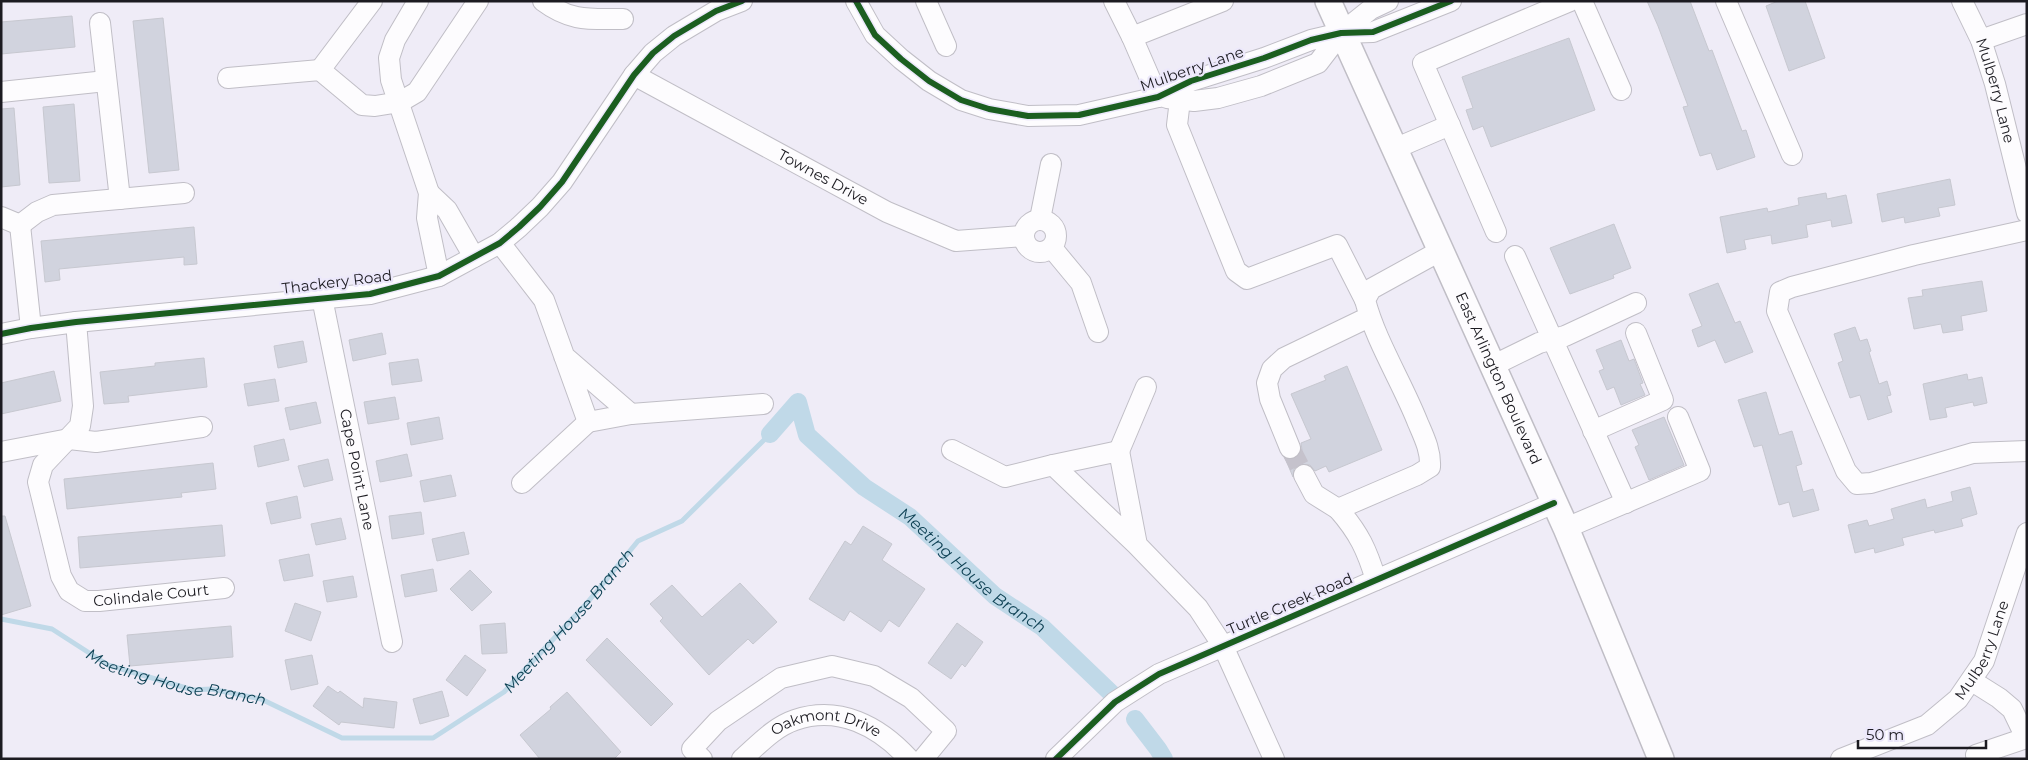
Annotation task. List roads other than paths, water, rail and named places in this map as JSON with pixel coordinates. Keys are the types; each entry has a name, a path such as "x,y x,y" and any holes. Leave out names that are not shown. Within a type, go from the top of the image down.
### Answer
{"main road":[{"name":"East Arlington Boulevard","path":"1328,1 1566,528 1661,759"}],"street":[{"path":"320,70 372,1"},
{"path":"418,1 395,40 389,58 391,80 400,102 429,193 427,218 439,276"},
{"path":"228,78 320,70 362,105 375,106 400,102 417,92 478,1"},
{"path":"543,1 556,11 583,20 623,19"},
{"name":"Thackery Road","path":"1,334 76,322 370,294 439,276 500,243 519,227 562,182 634,75 653,53 674,36 716,11 742,1"},
{"name":"Mulberry Lane","path":"856,1 875,35 928,81 961,100 989,109 1028,116 1079,115 1158,97 1191,80 1264,58 1311,40 1341,33 1373,32 1450,1"},
{"path":"926,1 946,46"},
{"path":"1114,1 1132,36 1158,97"},
{"path":"1132,36 1223,1"},
{"name":"Mulberry Lane","path":"1158,97 1194,102 1218,98 1261,86 1318,63 1341,33 1371,9 1388,1"},
{"path":"1496,232 1423,63 1571,1"},
{"path":"1582,1 1621,90"},
{"path":"1726,1 1792,155"},
{"name":"Mulberry Lane","path":"1962,1 1981,40 1995,84 2027,213"},
{"path":"100,23 120,199"},
{"path":"1981,40 2027,24"},
{"name":"Townes Drive","path":"634,75 887,212 956,241 1023,236"},
{"path":"1,92 106,81"},
{"path":"1180,100 1177,126 1236,271 1247,279 1338,245 1422,430 1428,447 1430,467 1417,475 1338,509"},
{"path":"1394,149 1450,125"},
{"path":"1040,219 1051,164"},
{"path":"20,225 37,212 52,205 184,192"},
{"path":"429,193 447,210 474,257"},
{"path":"1,217 20,225"},
{"path":"1040,219 1052,224 1057,236 1052,248 1040,253 1028,248 1023,236 1028,224 1040,219"},
{"path":"20,225 31,328"},
{"path":"2027,230 1914,255 1792,287 1780,292 1777,311 1846,471 1857,484 1871,483 1973,453 2027,451"},
{"path":"500,243 544,300 588,422"},
{"path":"1052,248 1080,283 1098,332"},
{"path":"1290,448 1270,399 1267,384 1272,369 1284,358 1367,308 1371,289 1440,252"},
{"path":"1515,256 1626,503"},
{"name":"Cape Point Lane","path":"322,298 392,642"},
{"path":"1492,366 1552,339 1565,336 1636,302"},
{"name":"Colindale Court","path":"76,322 83,406 80,426 43,465 38,482 61,576 69,591 85,601 99,601 224,588"},
{"path":"1593,431 1664,400 1636,333"},
{"path":"564,356 631,414"},
{"path":"1137,545 1119,451 1146,387"},
{"path":"522,483 588,422 631,414 764,404"},
{"path":"1566,528 1700,471 1678,417"},
{"path":"1,452 69,439 96,442 202,427"},
{"path":"952,450 1005,477 1119,451"},
{"path":"1053,465 1137,545 1198,608 1223,646 1274,759"},
{"path":"1304,475 1314,494 1338,509 1350,522 1366,548 1376,580"},
{"name":"Turtle Creek Road","path":"1056,759 1115,702 1159,674 1554,503"},
{"name":"Mulberry Lane","path":"1841,759 1927,725 1958,699 1984,661 2020,578 2027,533"},
{"path":"702,759 692,748 718,722 781,678 832,666 874,676 911,698 946,731 923,759"},
{"path":"1972,681 1999,698 2012,709 2026,738 1976,755"},
{"name":"Oakmont Drive","path":"742,759 770,733 794,720 827,714 857,720 894,743 909,759"}],"waterway":[{"name":"Meeting House Branch","path":"770,434 798,402 807,435 864,487 910,517 995,596 1042,627 1112,694"},
{"name":"Meeting House Branch","path":"1,619 52,629 108,665 193,690 211,689 261,699 342,738 433,738 504,692 587,603 638,541 682,521 770,434"},
{"name":"Meeting House Branch","path":"1135,719 1164,759"}],"tunnel":[{"path":"1290,448 1304,475"}]}
